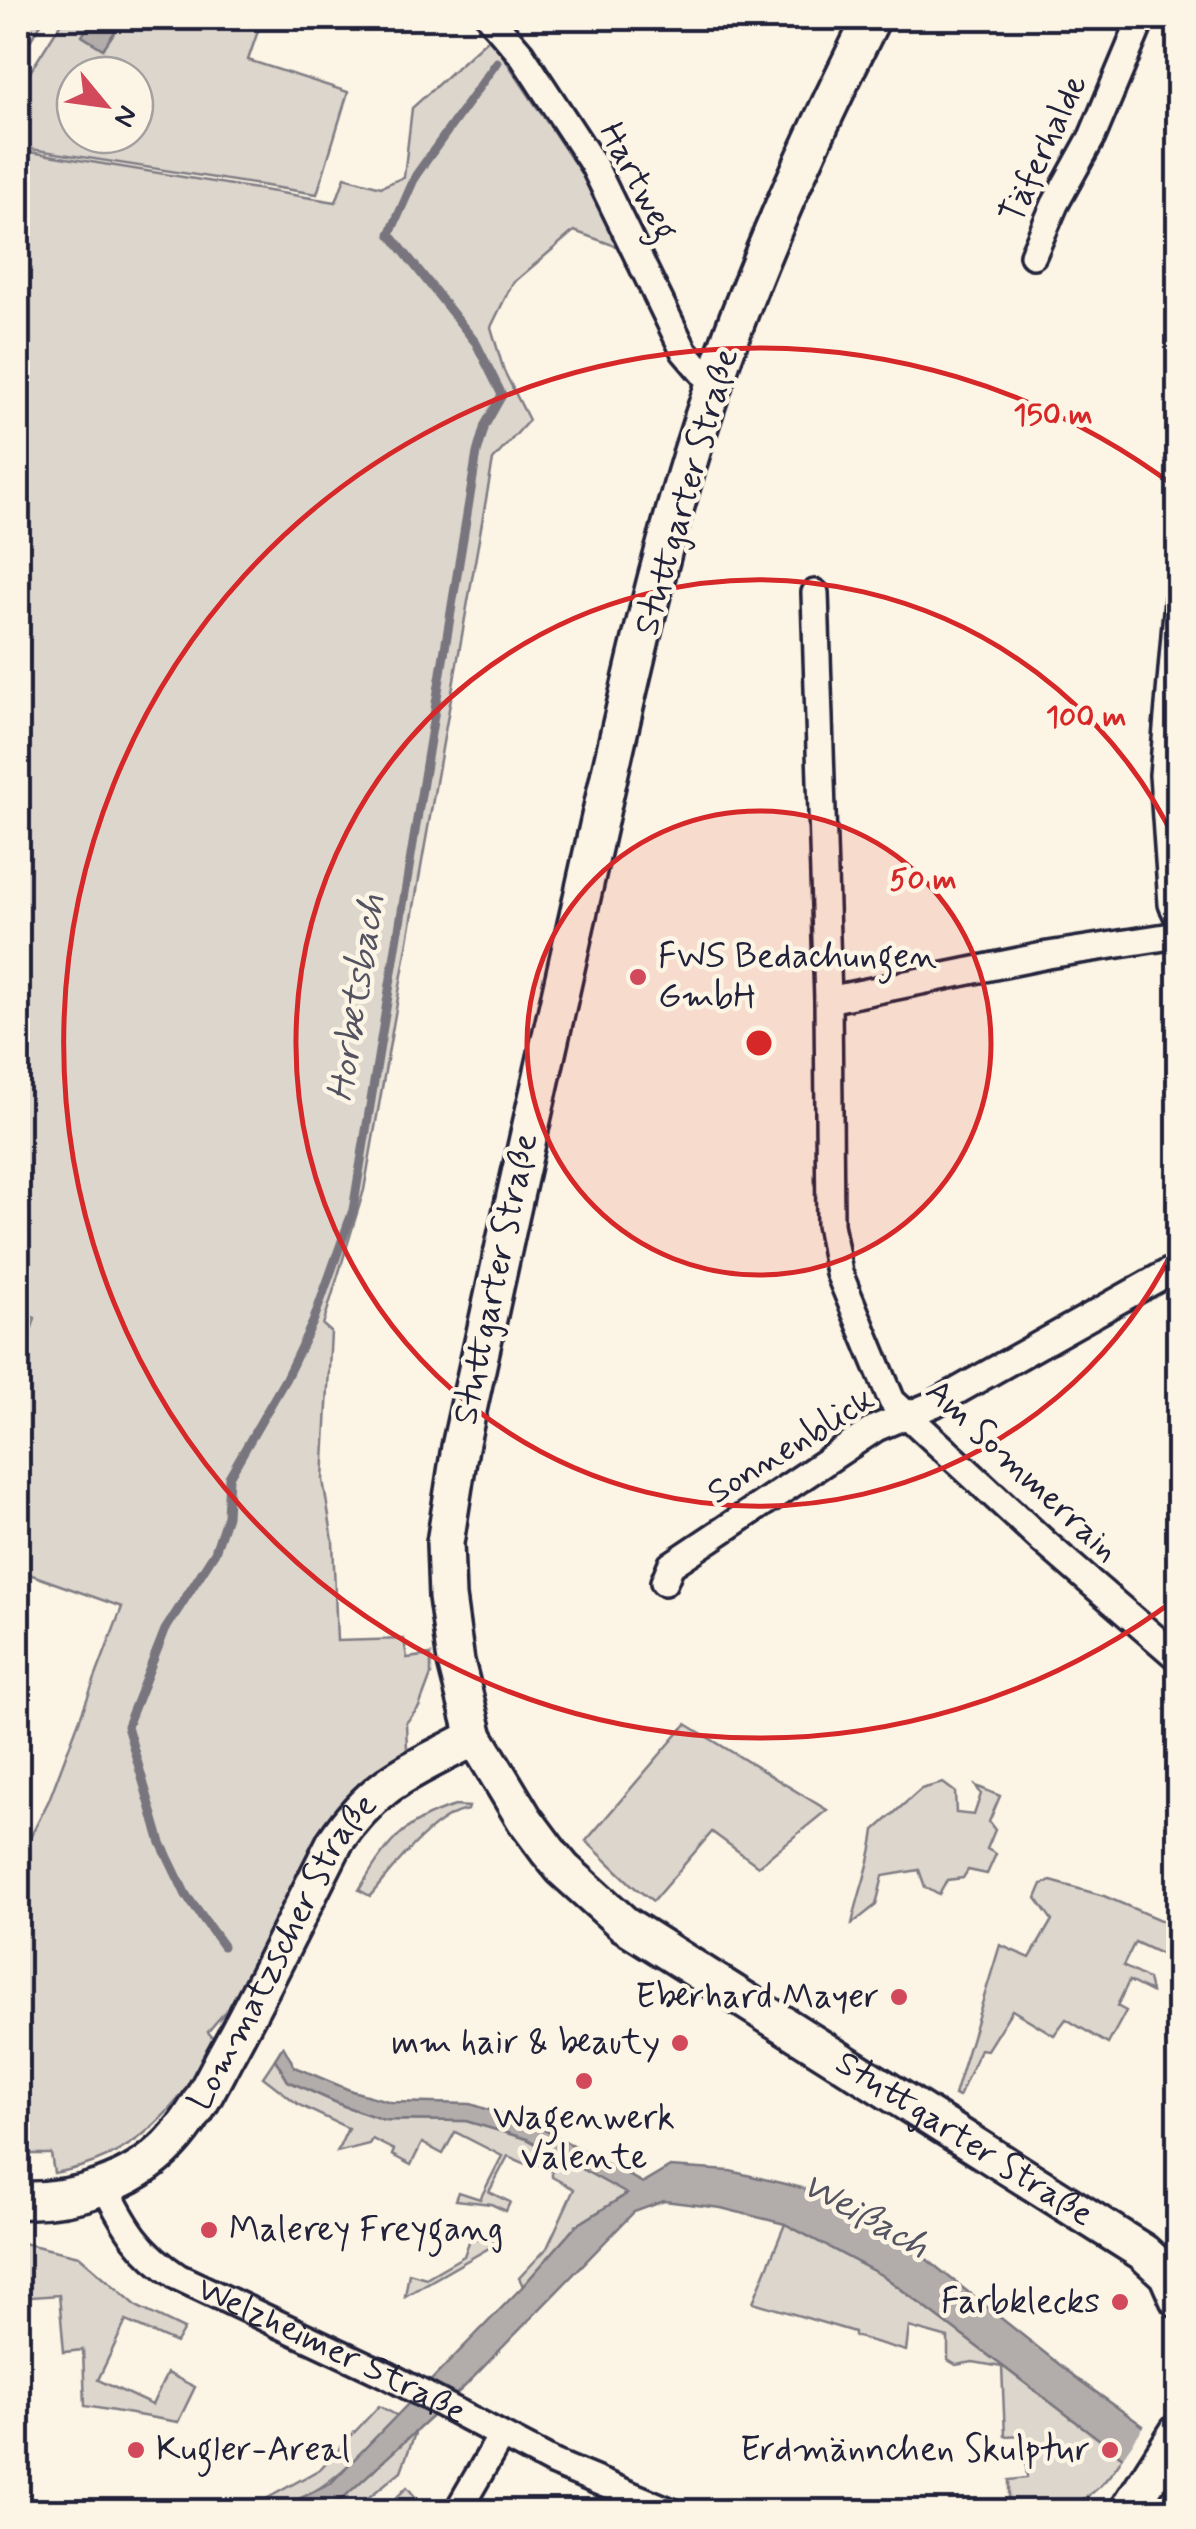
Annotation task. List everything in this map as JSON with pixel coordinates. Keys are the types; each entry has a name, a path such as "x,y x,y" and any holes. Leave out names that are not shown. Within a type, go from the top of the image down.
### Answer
{"street":[{"name":"Hartweg","path":"490,18 521,54 593,164 684,351 714,386"},
{"name":"Stuttgarter Straße","path":"872,18 802,160 714,386 666,544 610,769 460,1448 445,1543 447,1597 456,1662 475,1737 525,1820 563,1869 624,1924 1167,2275"},
{"name":"Täferhalde","path":"1033,255 1092,137 1142,18"},
{"name":"Am Sommerrain","path":"815,593 828,1000 830,1224 839,1273 892,1401 1058,1555 1178,1658"},
{"path":"1178,600 1163,775 1172,904 1178,917"},
{"path":"828,1000 1048,955 1178,935"},
{"name":"Sonnenblick","path":"664,1582 671,1565 876,1428 934,1404 1178,1267"},
{"name":"Lommatzscher Straße","path":"105,2187 144,2166 170,2144 190,2118 255,2003 335,1842 352,1818 395,1778 475,1737"},
{"path":"18,2200 69,2197 105,2187"},
{"name":"Welzheimer Straße","path":"105,2187 126,2229 152,2259 178,2277 396,2380 554,2463 672,2512"},
{"path":"1128,2510 1178,2432"},
{"path":"457,2512 502,2436"}],"shaded area":[{"path":"18,18 45,18 18,59"},
{"path":"64,18 281,18 278,28 261,22 248,60 348,92 317,194 69,155 155,155 155,55 55,55 55,153 18,147 18,91"},
{"path":"93,18 124,18 103,49 82,36"},
{"path":"490,37 581,173 621,248 574,231 512,284 491,327 504,371 529,420 493,460 364,1190 323,1325 331,1332 323,1480 333,1541 337,1641 404,1639 407,1658 431,1655 431,1675 419,1707 406,1723 407,1750 376,1772 350,1798 329,1829 258,1965 208,2032 217,2043 185,2090 131,2144 83,2166 54,2173 51,2154 18,2154 18,1874 122,1607 18,1570 18,1372 35,1318 18,1311 18,150 336,202 345,177 381,187 404,177 412,108"},
{"path":"686,1724 827,1810 758,1866 712,1832 653,1901 586,1841"},
{"path":"943,1783 955,1792 956,1813 974,1815 981,1794 976,1786 1000,1796 989,1822 995,1830 987,1849 996,1854 987,1874 968,1870 963,1878 947,1880 939,1895 925,1887 919,1870 883,1876 876,1905 852,1924 875,1830 921,1789"},
{"path":"455,1806 469,1807 427,1832 370,1896 359,1890 397,1837 421,1820"},
{"path":"1051,1881 1104,1896 1172,1925 1161,1954 1135,1942 1123,1966 1148,1979 1151,1992 1129,1981 1117,2006 1126,2011 1108,2044 1066,2019 1054,2035 1012,2010 987,2050 980,2049 959,2097 954,2095 1000,1945 1030,1958 1052,1920 1036,1898 1042,1884"},
{"path":"283,2046 295,2067 352,2091 391,2102 471,2104 535,2125 643,2183 670,2167 730,2171 802,2188 905,2242 1079,2380 1178,2451 1178,2499 885,2277 785,2224 721,2208 664,2201 634,2212 464,2387 341,2500 317,2511 272,2512 330,2484 523,2286 576,2226 627,2194 527,2139 466,2121 384,2120 344,2106 288,2081 275,2059"},
{"path":"275,2059 288,2081 344,2106 385,2120 466,2121 527,2139 628,2193 576,2226 523,2286 519,2278 547,2248 574,2189 552,2177 552,2171 508,2156 489,2192 510,2202 506,2211 491,2204 456,2200 459,2192 480,2199 502,2156 455,2132 443,2154 422,2143 411,2165 392,2155 394,2150 372,2139 369,2144 337,2152 348,2128 299,2105 263,2077"},
{"path":"785,2224 885,2277 1123,2457 1111,2474 1075,2503 1047,2510 1009,2511 1009,2480 1027,2478 1024,2435 1005,2436 1002,2367 973,2362 956,2365 948,2360 948,2338 909,2327 906,2351 753,2302"},
{"path":"490,2238 496,2244 405,2296 409,2273 426,2278 464,2256 470,2239"},
{"path":"18,2242 79,2256 138,2307 184,2329 176,2343 126,2321 98,2380 152,2405 167,2373 195,2387 178,2422 85,2406 83,2350 64,2352 59,2295 18,2298"},
{"path":"379,2406 398,2416 330,2481 291,2503 243,2512 320,2469"},
{"path":"417,2428 401,2471 352,2511 317,2512 341,2500"},
{"path":"407,2487 427,2511 383,2511"}],"pier":[{"path":"1147,2422 1178,2444 1178,2504 1120,2461"}],"waterway":[{"name":"Horbetsbach","path":"223,1946 186,1895 161,1843 127,1726 165,1630 215,1552 227,1516 229,1477 313,1322 353,1210 477,453 485,425 502,395 476,343 390,234 416,175 497,62"}],"place":[{"name":"FWS Bedachungen GmbH","path":"638,977"},
{"name":"Eberhard Mayer","path":"899,1997"},
{"name":"mm hair & beauty","path":"680,2043"},
{"name":"Wagenwerk Valente","path":"584,2081"},
{"name":"Malerey Freygang","path":"209,2230"},
{"name":"Farbklecks","path":"1120,2302"},
{"name":"Kugler-Areal","path":"136,2450"},
{"name":"Erdmännchen Skulptur","path":"1110,2450"}],"water label":[{"name":"Weißach","path":"865,2216"}]}
